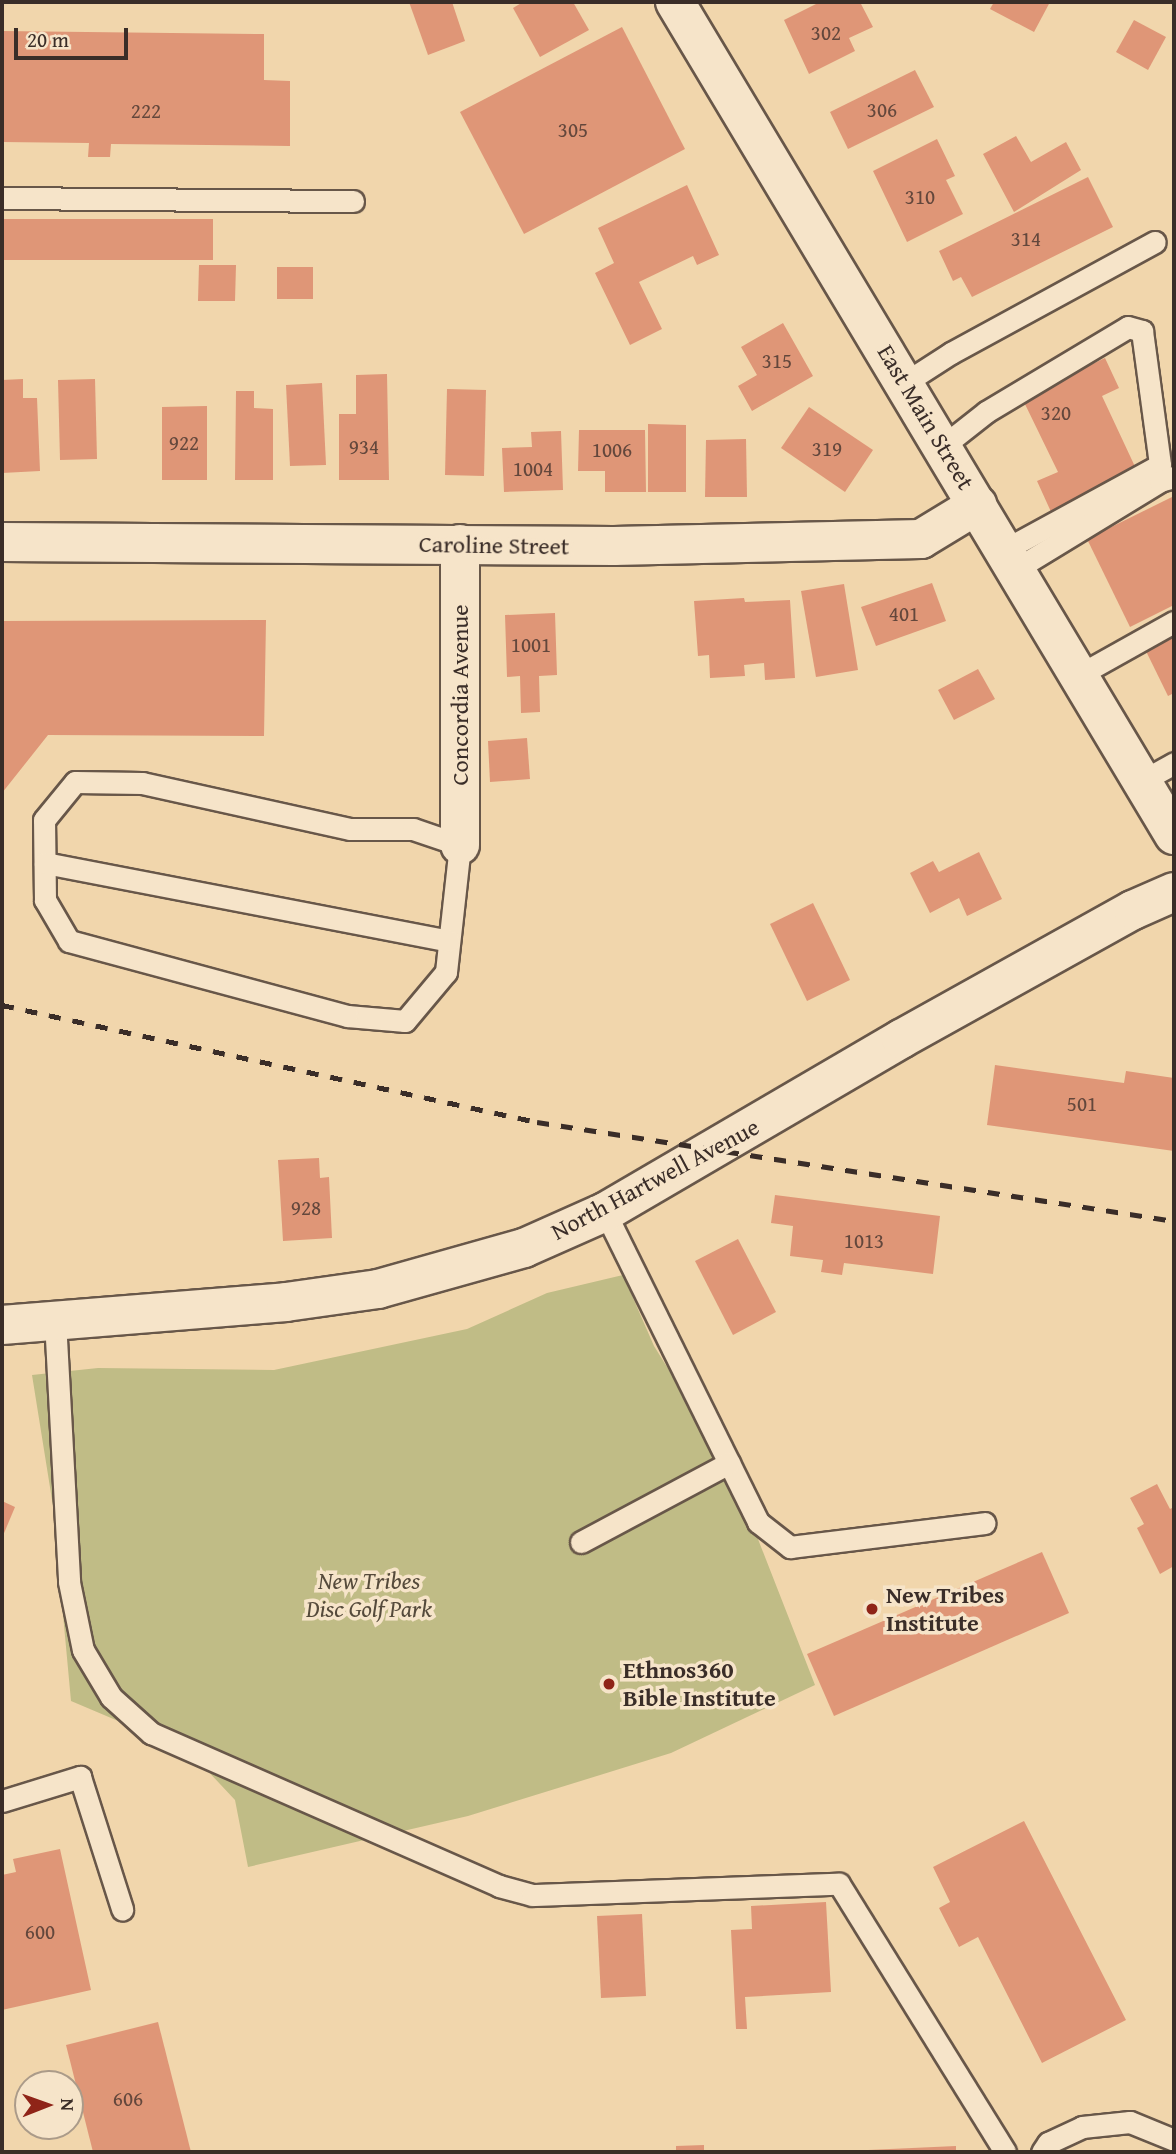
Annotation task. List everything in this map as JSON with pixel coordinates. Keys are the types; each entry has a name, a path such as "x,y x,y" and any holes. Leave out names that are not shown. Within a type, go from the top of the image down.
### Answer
{"street":[{"name":"East Main Street","path":"675,2 1079,676 1158,772 1174,835"},
{"name":"Caroline Street","path":"2,542 614,546 921,539 977,505"},
{"name":"Concordia Avenue","path":"460,544 460,845"},
{"name":"North Hartwell Avenue","path":"2,1325 286,1302 378,1289 524,1248 605,1212 901,1039 1133,910 1174,892"}],"lane":[{"path":"2,198 353,201"},
{"path":"905,382 951,352 1155,242"},
{"path":"943,446 986,412 1128,327 1142,331 1160,465 1010,559"},
{"path":"1010,559 1160,481 1174,477"},
{"path":"1079,676 1174,622"},
{"path":"75,782 142,783 350,829 412,829 460,845 446,972 405,1021 347,1016 69,942 45,900 44,820 75,782"},
{"path":"45,863 449,941"},
{"path":"605,1212 758,1522 790,1547 985,1523"},
{"path":"55,1320 69,1583 83,1650 111,1697 151,1733 499,1886 532,1895 839,1884 1005,2152"},
{"path":"581,1542 729,1463"},
{"path":"2,1801 80,1777 122,1909"},
{"path":"1042,2152 1048,2143 1082,2127 1118,2123 1130,2122 1174,2140"}],"green space":[{"name":"New Tribes Disc Golf Park","path":"623,1275 654,1346 731,1470 815,1685 671,1753 468,1816 248,1867 235,1800 189,1751 71,1701 53,1506 32,1375 98,1368 274,1370 467,1329 547,1293"}],"building":[{"path":"409,2 452,2 465,41 428,55"},
{"path":"523,2 573,2 589,30 540,57 513,8"},
{"path":"820,2 860,2 873,27 849,38 855,51 809,74 784,20"},
{"path":"994,2 1050,2 1034,32 990,9"},
{"path":"1134,20 1166,37 1148,70 1116,52"},
{"path":"622,27 685,149 524,234 460,112"},
{"path":"2,31 264,34 264,80 290,81 290,146 111,144 110,157 88,157 89,143 2,142"},
{"path":"915,70 934,107 848,149 830,112"},
{"path":"1016,136 1031,162 1066,142 1081,170 1014,212 983,154"},
{"path":"937,139 955,176 946,180 963,214 907,242 873,171"},
{"path":"1088,177 1113,227 972,297 961,277 953,281 939,251"},
{"path":"687,185 719,255 697,265 693,256 639,282 662,329 630,345 595,273 614,263 598,228"},
{"path":"2,219 213,219 213,260 2,260"},
{"path":"199,265 236,265 235,301 198,301"},
{"path":"277,267 313,267 313,299 277,299"},
{"path":"783,323 813,376 752,411 738,386 757,375 741,347"},
{"path":"1105,358 1119,388 1102,396 1138,473 1052,514 1037,481 1058,472 1022,398"},
{"path":"387,374 389,480 339,480 339,414 356,414 356,375"},
{"path":"23,379 23,398 37,398 40,471 2,473 2,380"},
{"path":"95,379 97,459 60,460 58,380"},
{"path":"322,383 326,465 290,466 286,385"},
{"path":"447,389 486,390 484,476 445,475"},
{"path":"236,391 254,391 254,408 273,409 273,480 235,480"},
{"path":"207,406 207,480 162,480 162,407"},
{"path":"809,407 873,450 845,492 781,448"},
{"path":"648,424 686,425 686,492 648,492"},
{"path":"579,430 645,430 646,492 605,492 605,471 578,471"},
{"path":"561,431 563,490 504,492 502,448 532,447 531,432"},
{"path":"746,439 747,497 705,497 706,440"},
{"path":"1174,496 1174,605 1130,627 1087,539"},
{"path":"932,583 946,621 876,646 861,607"},
{"path":"844,584 858,670 816,677 801,591"},
{"path":"744,598 745,602 790,600 795,678 765,680 764,663 744,665 745,676 710,678 709,655 698,656 694,601"},
{"path":"555,613 557,675 539,676 540,712 521,713 520,676 507,677 505,615"},
{"path":"266,620 264,736 48,735 2,793 2,621"},
{"path":"1174,631 1174,693 1168,696 1143,645"},
{"path":"978,669 995,699 954,720 938,690"},
{"path":"527,738 530,779 490,782 488,741"},
{"path":"979,852 1002,899 967,916 959,898 930,913 910,873 933,861 939,872"},
{"path":"813,903 850,980 807,1001 770,924"},
{"path":"995,1065 1124,1083 1126,1071 1174,1078 1174,1151 987,1125"},
{"path":"319,1158 320,1178 329,1177 332,1238 283,1241 278,1160"},
{"path":"775,1195 940,1216 933,1274 844,1263 842,1275 821,1272 823,1260 790,1256 793,1226 771,1223"},
{"path":"738,1239 776,1312 733,1335 695,1261"},
{"path":"1157,1484 1170,1509 1174,1507 1174,1566 1160,1574 1137,1528 1144,1524 1130,1498"},
{"path":"2,1501 15,1507 2,1538"},
{"path":"1042,1552 1069,1613 834,1716 807,1654"},
{"path":"1024,1821 1126,2020 1042,2063 978,1937 959,1947 939,1908 950,1902 933,1867"},
{"path":"60,1849 91,1990 2,2010 2,1875 16,1872 13,1859"},
{"path":"826,1902 831,1992 745,1997 747,2029 736,2029 731,1930 752,1929 751,1906"},
{"path":"642,1914 646,1996 601,1998 597,1916"},
{"path":"158,2022 191,2152 93,2152 84,2116 84,2070 72,2070 66,2045"},
{"path":"704,2145 704,2152 676,2152 676,2146"},
{"path":"956,2146 956,2152 868,2152 868,2150"}],"railway":[{"path":"2,1005 537,1122 1174,1221"}],"place":[{"name":"New Tribes Institute","path":"872,1609"},
{"name":"Ethnos360 Bible Institute","path":"609,1684"}]}
